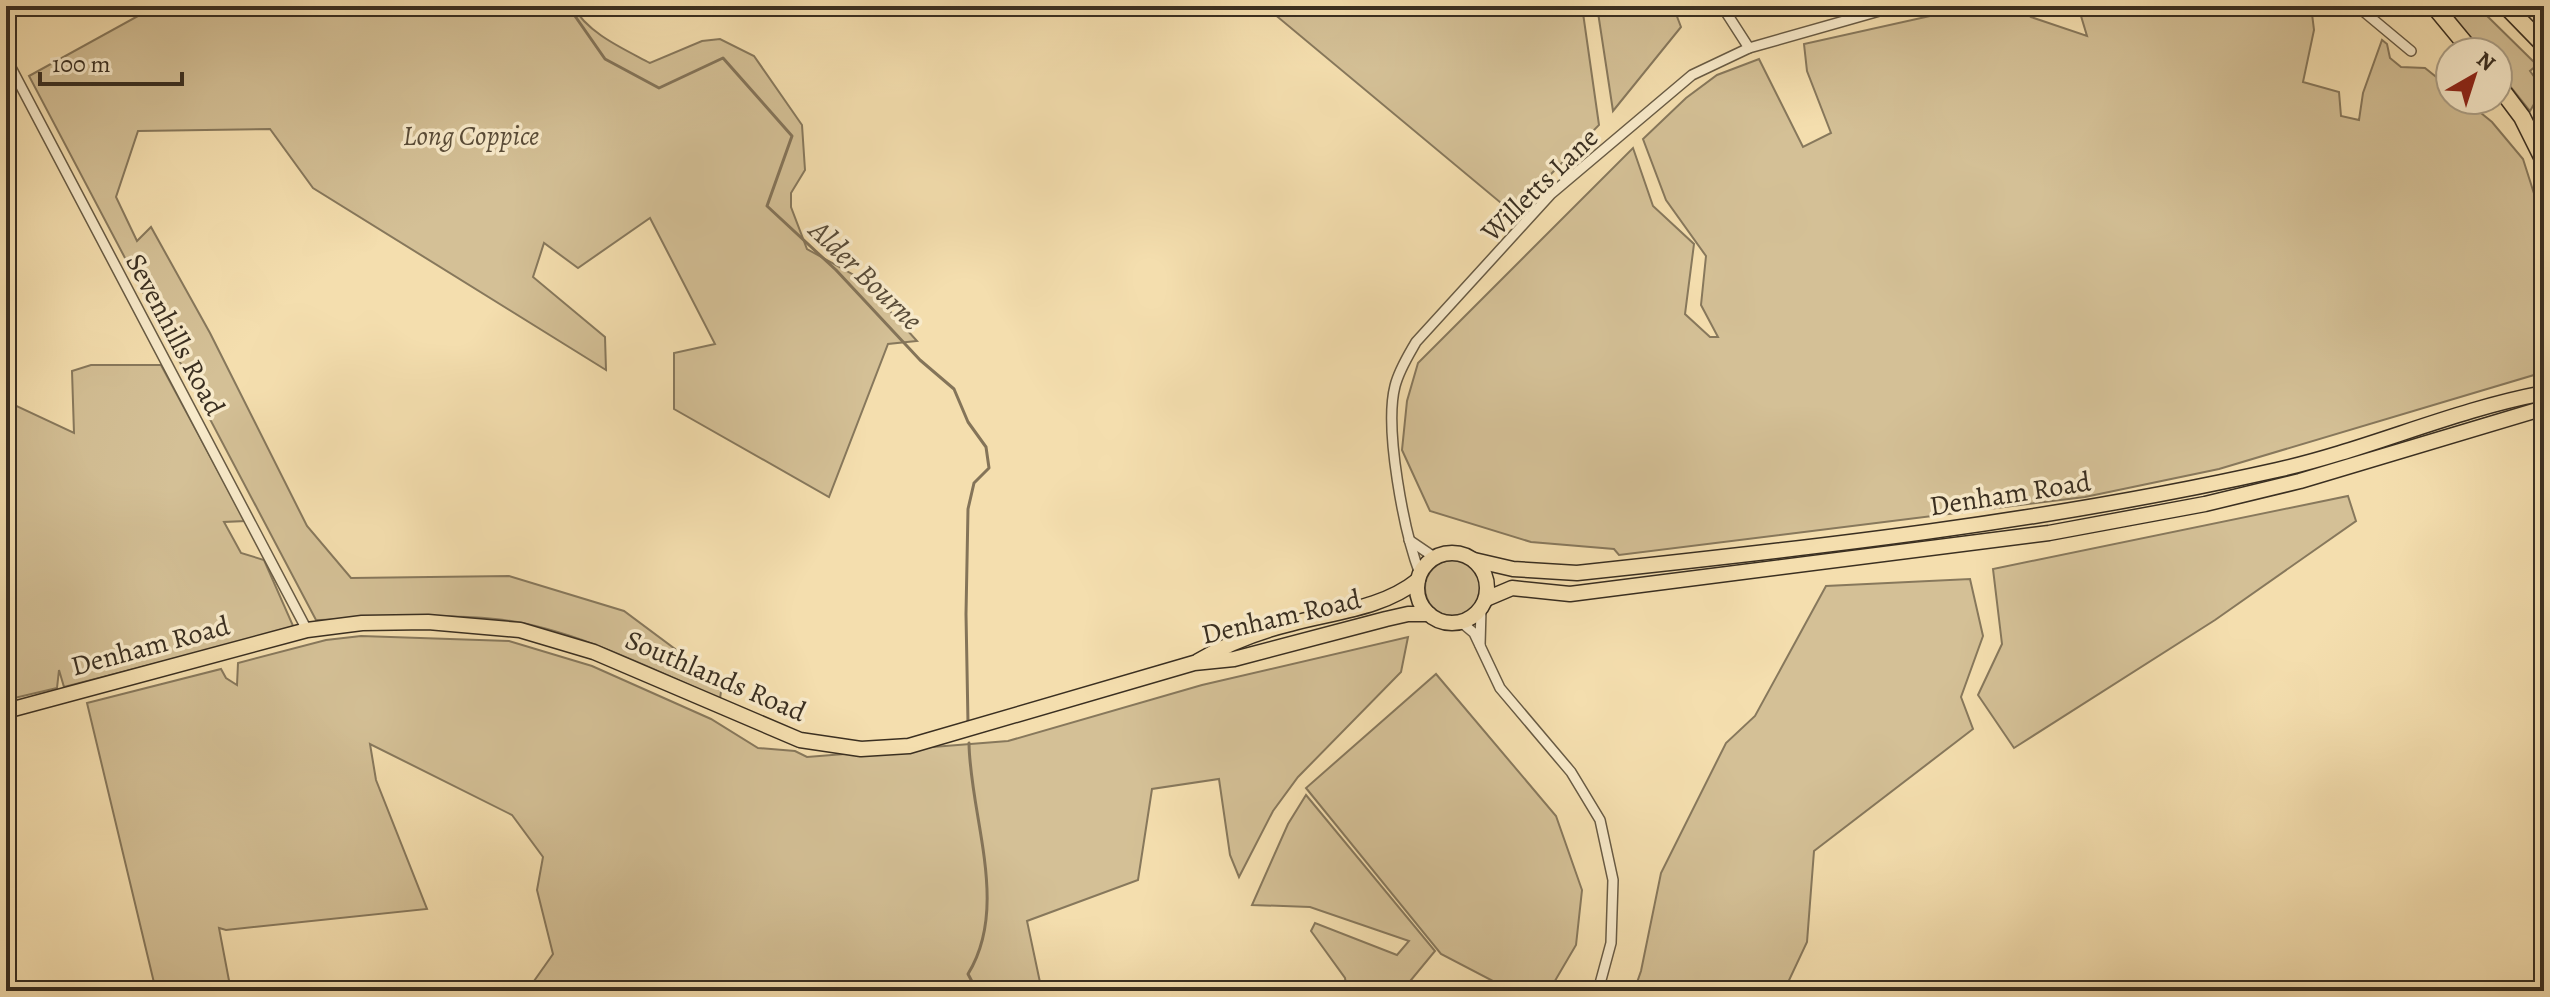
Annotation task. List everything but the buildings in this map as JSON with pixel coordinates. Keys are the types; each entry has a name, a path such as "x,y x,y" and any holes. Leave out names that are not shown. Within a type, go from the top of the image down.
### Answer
{"highway":[{"path":"2434,6 2459,36"},
{"path":"2506,6 2544,45"},
{"path":"2538,6 2544,12"},
{"path":"2514,106 2544,161"},
{"path":"2522,117 2534,123 2544,123"}],"main road":[{"name":"Denham Road","path":"1474,560 1513,569 1577,573 1996,524 2281,469 2544,393"},
{"name":"Denham Road","path":"1483,604 1512,588 1570,594 2064,530 2205,504 2300,481 2544,408"},
{"path":"1454,553 1474,560 1486,577 1483,604 1461,622 1447,623 1429,614 1419,599 1419,577 1434,557 1454,553"},
{"name":"Denham Road","path":"1194,663 1227,644 1286,625 1390,599 1419,577"},
{"name":"Denham Road","path":"1194,663 1234,659 1386,619 1429,614"},
{"name":"Southlands Road","path":"307,630 362,623 415,622 520,630 594,652 800,740 861,749 909,746 1194,663"},
{"name":"Denham Road","path":"6,711 307,630"}],"street":[{"path":"1722,6 1749,48"},
{"name":"Willetts Lane","path":"1419,577 1397,471 1392,403 1398,376 1416,342 1551,194 1692,75 1749,48 1897,6"},
{"path":"2357,6 2411,51"},
{"name":"Sevenhills Road","path":"6,58 307,630"},
{"path":"1409,540 1434,557"},
{"path":"1480,645 1483,604"},
{"path":"1461,622 1469,627 1480,645 1500,688 1571,772 1600,820 1613,880 1611,943 1598,991"}],"green space":[{"name":"Long Coppice","path":"156,6 573,6 597,32 650,63 702,41 720,39 754,56 802,125 805,170 791,193 791,207 807,249 861,279 917,341 888,344 829,497 674,409 674,353 715,344 650,218 578,268 544,243 533,277 605,337 606,370 313,188 270,129 138,131 116,197 137,241 151,227 210,333 307,526 351,578 509,576 624,611 722,684 720,699 610,650 523,623 450,616 316,620 29,76"},
{"path":"1268,6 1582,6 1599,125 1513,213"},
{"path":"1597,6 1673,6 1681,27 1613,111"},
{"path":"1975,6 2018,6 2031,17 2087,36 2078,6 2311,6 2314,30 2303,82 2339,92 2341,116 2359,120 2363,93 2382,40 2387,44 2390,58 2401,67 2425,68 2434,75 2434,116 2485,116 2523,159 2538,206 2536,234 2544,244 2544,372 2219,469 2085,497 1619,555 1614,549 1531,542 1430,511 1402,450 1407,401 1418,363 1633,148 1653,206 1694,244 1685,314 1710,337 1718,337 1701,305 1706,256 1666,200 1643,139 1686,98 1717,75 1759,59 1803,147 1831,133 1807,71 1804,44"},
{"path":"2442,6 2477,6 2508,36 2467,36"},
{"path":"2514,42 2537,65 2530,71 2543,89 2530,111 2514,91"},
{"path":"91,365 161,365 245,521 224,522 241,553 264,560 294,628 64,687 59,670 57,688 6,700 6,401 74,433 72,371"},
{"path":"2348,496 2356,521 2215,620 2014,748 1978,695 2002,644 1993,569"},
{"path":"1453,560 1473,568 1481,588 1473,608 1453,616 1433,608 1425,588 1433,568"},
{"path":"1970,579 1983,636 1961,697 1973,729 1814,851 1807,942 1784,991 1634,991 1661,873 1726,743 1755,716 1826,586"},
{"path":"361,636 509,641 592,666 711,719 758,748 795,751 807,757 1008,741 1202,685 1408,637 1401,672 1298,777 1273,811 1239,877 1230,855 1219,779 1152,789 1138,880 1027,921 1041,987 1048,991 527,991 553,954 537,890 543,857 512,815 370,744 376,780 427,909 226,930 219,928 231,991 156,991 87,703 221,669 226,678 237,685 238,663 326,640"},
{"path":"1436,674 1556,816 1582,890 1576,945 1549,991 1512,991 1441,954 1306,788"},
{"path":"1306,795 1435,951 1402,991 1347,991 1345,978 1311,931 1315,923 1397,955 1409,941 1310,907 1252,905 1288,824"}],"waterway":[{"name":"Alder Bourne","path":"568,6 605,59 659,88 723,58 792,136 767,206 836,270 920,360 954,389 968,422 986,447 989,468 974,483 968,509 968,723"},
{"name":"Alder Bourne","path":"969,743 987,891 986,920 980,948 968,974 977,991"}]}
